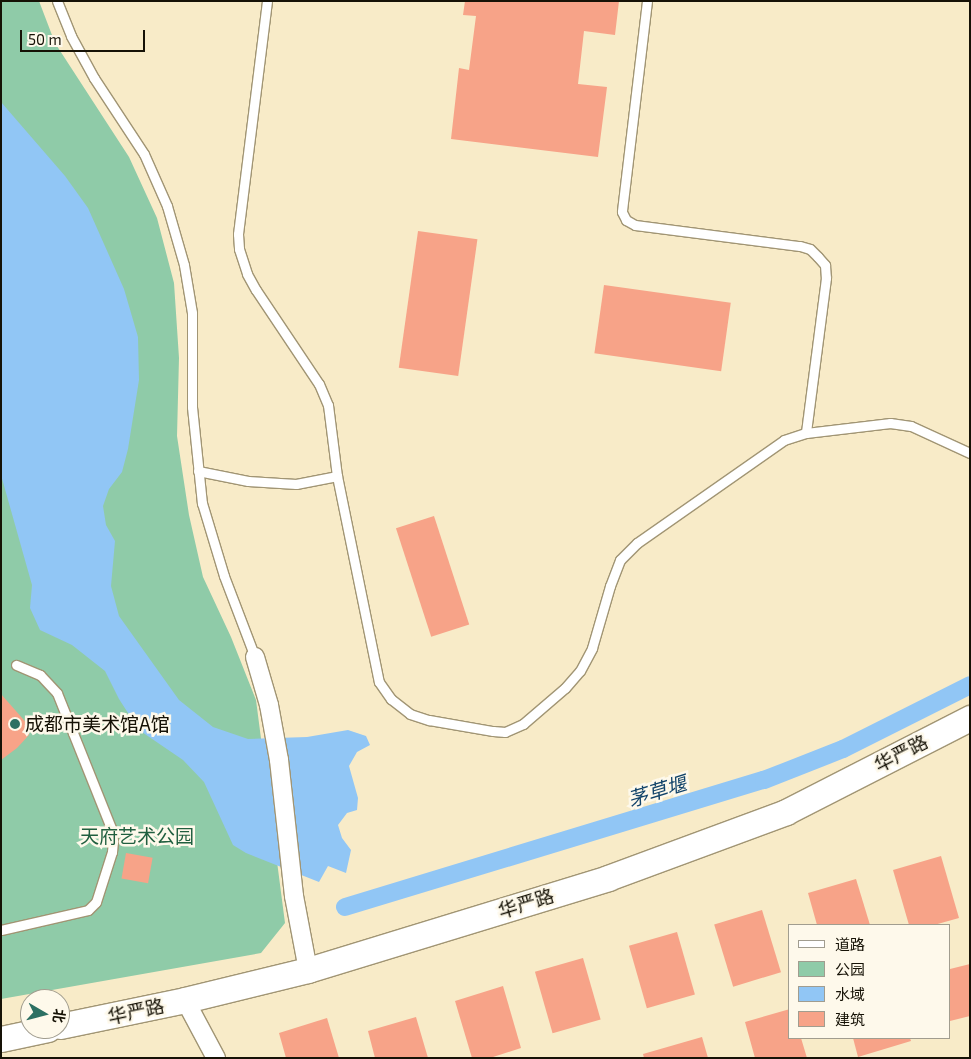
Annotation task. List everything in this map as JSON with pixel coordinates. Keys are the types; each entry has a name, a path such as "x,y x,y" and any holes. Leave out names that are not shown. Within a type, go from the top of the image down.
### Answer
{"street":[{"path":"255,657 269,705 279,760 294,896 308,970"},
{"name":"华严路","path":"70,1024 185,1000 308,970 608,878 786,812 970,718"},
{"path":"185,1000 216,1058"},
{"path":"1,1039 20,1035"}],"lane":[{"path":"57,1 71,36 94,78 144,154 167,206 184,265 192,313 192,407 202,503 224,576 255,657"},
{"path":"267,1 238,234 239,248 247,274 256,290 319,384 328,405 337,476 379,682 391,699 410,714 428,720 505,732 523,724 565,688 580,671 592,648 610,586 620,560 637,543 784,440 806,432 890,423 911,426 970,454"},
{"path":"647,1 622,212 626,220 635,225 800,246 810,249 818,257 825,266 826,278 806,432"},
{"path":"198,471 248,481 296,484 337,476"},
{"path":"1,930 88,910 96,902 112,852 113,842 111,828 57,693 40,675 16,665"}],"green space":[{"name":"天府艺术公园","path":"1,1 39,1 55,43 129,157 157,218 174,283 179,358 177,436 189,515 203,577 231,637 256,700 285,923 261,953 58,989 20,989 20,996 1,999"}],"water":[{"path":"1,102 65,176 88,208 124,289 138,337 139,380 128,449 122,472 109,489 103,506 106,525 115,541 111,586 119,616 179,700 213,727 248,739 307,737 348,730 366,736 370,745 357,752 349,766 358,798 357,810 347,813 338,825 342,838 351,850 346,873 328,866 319,882 246,853 233,845 204,782 183,760 139,730 119,699 105,671 72,645 40,630 30,608 32,585 1,475"}],"building":[{"path":"465,1 619,1 615,35 584,31 578,84 607,87 598,157 451,139 459,68 469,70 476,16 463,15"},
{"path":"418,231 477,239 458,376 399,368"},
{"path":"604,285 731,303 721,371 594,353"},
{"path":"434,516 469,624 431,637 396,528"},
{"name":"成都市美术馆A馆","path":"1,694 30,727 29,735 17,748 1,760"},
{"path":"126,853 153,858 148,883 121,879"},
{"path":"941,856 959,918 938,924 909,924 893,870"},
{"path":"856,879 870,924 817,924 808,893"},
{"path":"762,910 781,972 733,987 714,925"},
{"path":"677,932 695,994 647,1008 629,946"},
{"path":"583,958 601,1020 553,1033 535,972"},
{"path":"970,964 970,1016 951,1021 951,969"},
{"path":"503,986 521,1048 490,1058 472,1058 455,1001"},
{"path":"788,1010 788,1039 801,1039 807,1058 755,1058 745,1022"},
{"path":"416,1017 428,1058 375,1058 368,1031"},
{"path":"327,1018 339,1058 286,1058 279,1033"},
{"path":"702,1037 708,1058 644,1058 643,1054"},
{"path":"853,1039 910,1039 911,1041 858,1057"}],"waterway":[{"name":"茅草堰","path":"345,907 764,780 843,749 970,685"}],"place":[{"name":"成都市美术馆A馆","path":"15,724"}]}
